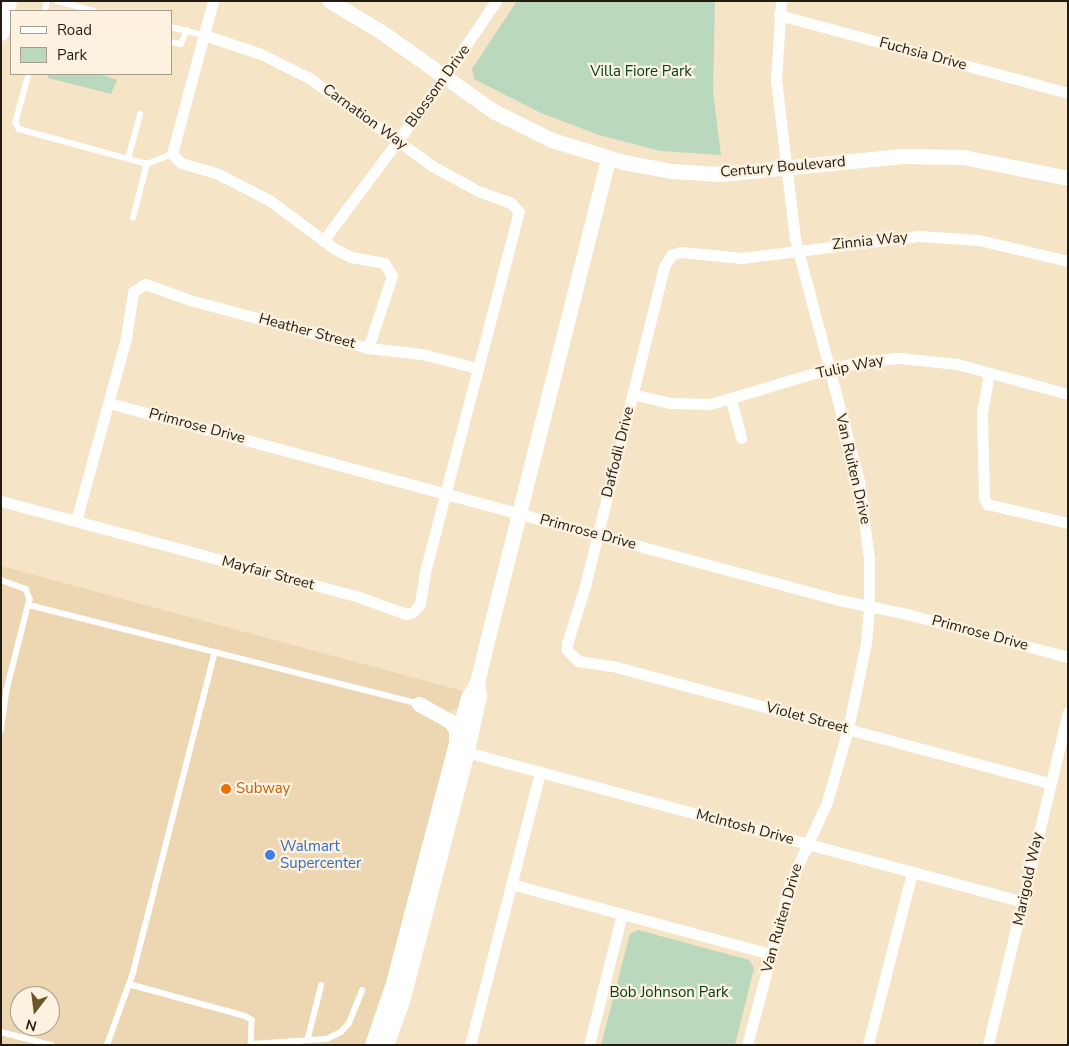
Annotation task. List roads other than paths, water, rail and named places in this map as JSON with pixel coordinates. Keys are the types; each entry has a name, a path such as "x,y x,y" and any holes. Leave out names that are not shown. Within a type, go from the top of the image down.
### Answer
{"street":[{"path":"1,33 10,1"},
{"path":"213,1 172,154 181,163 216,173 269,200 323,241 351,257 377,260 389,268 392,276 368,348"},
{"name":"Century Boulevard","path":"330,1 380,31 444,79 524,128 608,158 692,173 786,170 902,156 963,157 1068,178"},
{"name":"Blossom Drive","path":"323,241 444,79 496,1"},
{"name":"Van Ruiten Drive","path":"747,1045 790,883 827,802 848,729 866,643 869,606 869,559 862,500 797,250 776,80 781,1"},
{"name":"Fuchsia Drive","path":"779,15 1068,93"},
{"name":"Carnation Way","path":"204,35 261,54 302,74 333,92 398,142 442,172 480,192 511,203 518,212 477,368"},
{"path":"418,704 456,712 468,698 477,683 608,158"},
{"name":"Zinnia Way","path":"671,255 681,252 742,258 888,238 948,237 979,240 1068,260"},
{"name":"Daffodil Drive","path":"567,650 568,638 597,535 664,267 671,255"},
{"name":"Heather Street","path":"108,402 126,338 133,292 139,286 153,286 190,300 368,348 422,354 477,368"},
{"name":"Tulip Way","path":"632,394 691,404 731,400 828,369 866,360 900,358 957,364 1068,394"},
{"path":"445,494 477,368"},
{"path":"989,373 982,420 984,498 987,504 1068,523"},
{"path":"731,400 741,438"},
{"path":"76,522 108,402"},
{"name":"Primrose Drive","path":"108,402 597,535 1068,657"},
{"name":"Mayfair Street","path":"1,501 359,597 406,614 414,612 420,604 426,568 445,494"},
{"name":"Violet Street","path":"567,650 578,661 611,666 1049,783"},
{"path":"372,1045 394,984 461,749 479,696 477,683"},
{"path":"386,1045 402,1001 461,749 468,698"},
{"path":"418,704 452,723 461,749"},
{"name":"Marigold Way","path":"988,1045 1024,902 1049,783 1068,713"},
{"name":"McIntosh Drive","path":"461,749 1024,902"},
{"path":"470,1045 540,772"},
{"path":"868,1045 912,872"},
{"path":"511,884 771,954"},
{"path":"589,1045 622,914"}],"lane":[{"path":"57,1 90,10"},
{"path":"172,27 204,35"},
{"path":"172,42 181,44 187,30"},
{"path":"29,75 16,122 19,129 147,164 172,154"},
{"path":"128,159 140,115"},
{"path":"133,218 147,164"},
{"path":"1,580 26,589 29,605 7,690 1,730"},
{"path":"29,605 418,704"},
{"path":"107,1045 129,984 215,652"},
{"path":"129,984 245,1016 252,1020 251,1045 308,1038 327,1039 341,1032 354,1013 362,990"},
{"path":"308,1038 321,986"},
{"path":"1,1032 51,1045"}],"place":[{"name":"Subway","path":"226,789"},
{"name":"Walmart Supercenter","path":"270,855"}],"park label":[{"name":"Villa Fiore Park","path":"641,72"},
{"name":"Bob Johnson Park","path":"669,993"}]}
